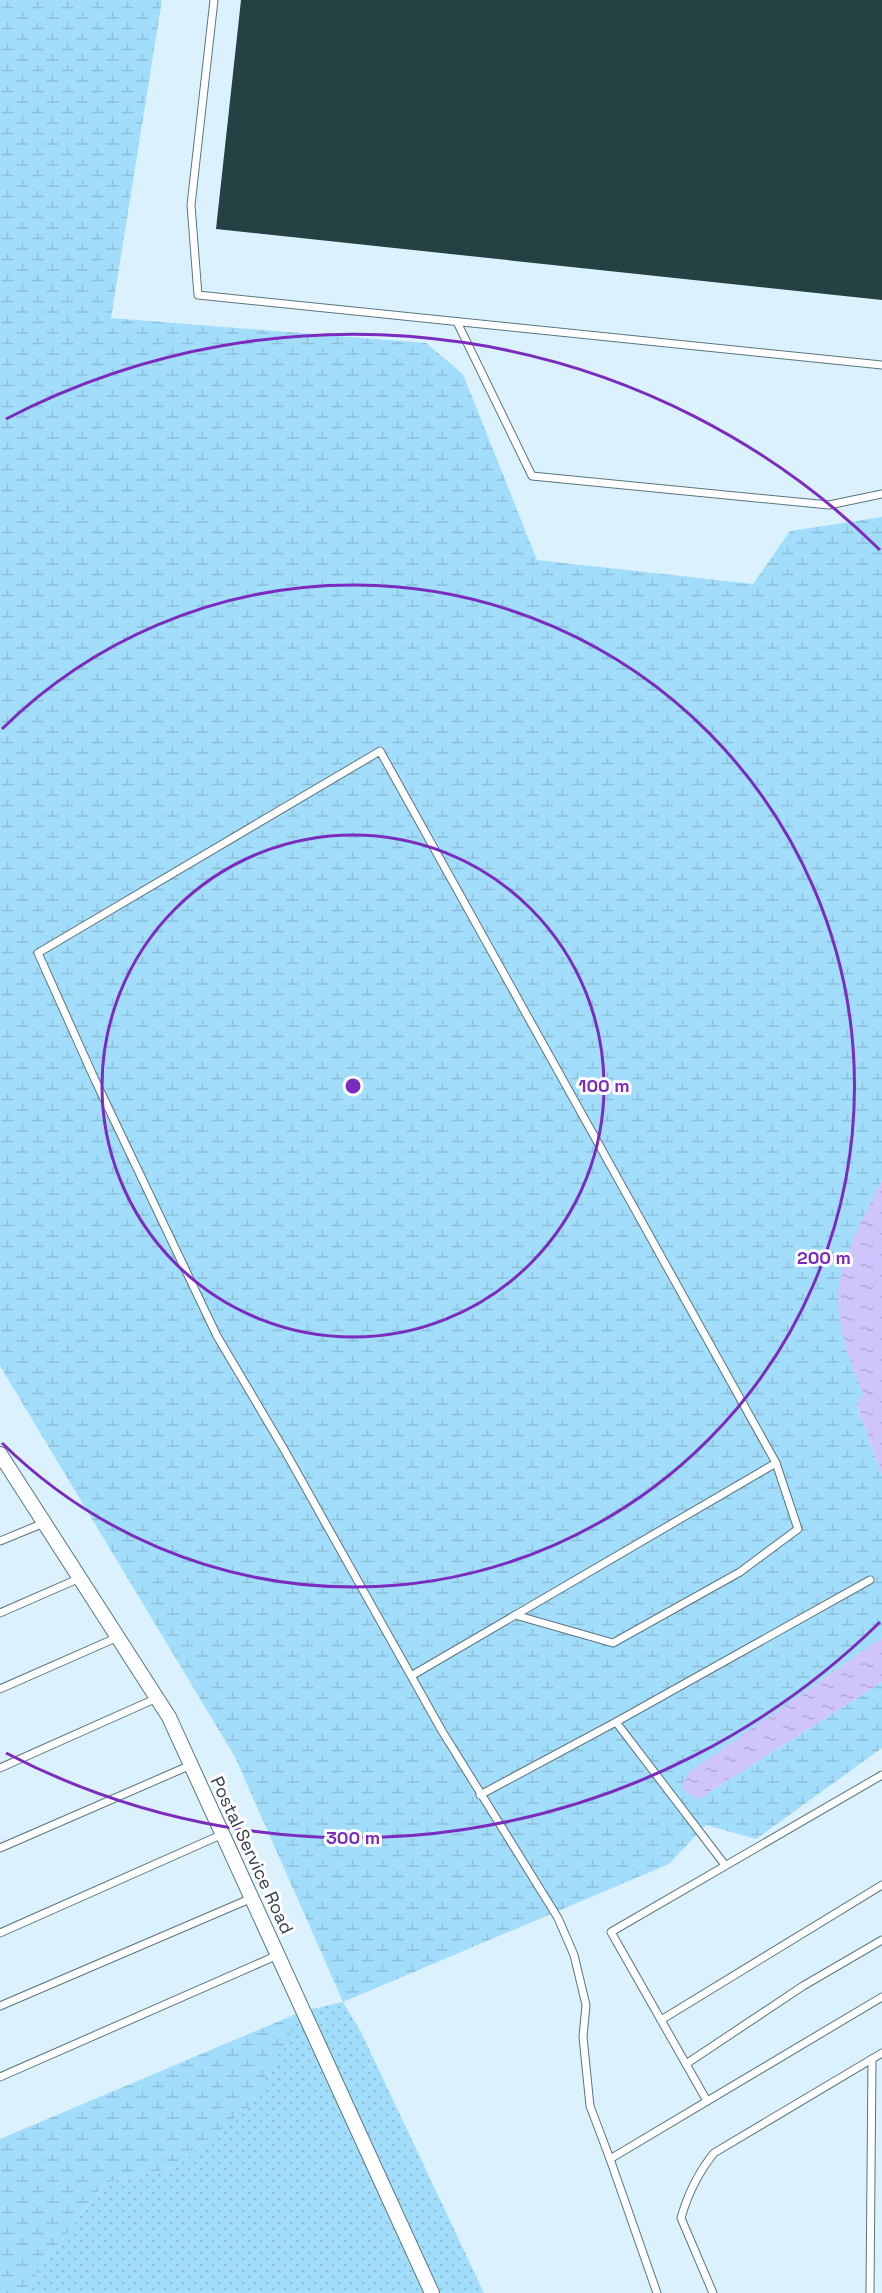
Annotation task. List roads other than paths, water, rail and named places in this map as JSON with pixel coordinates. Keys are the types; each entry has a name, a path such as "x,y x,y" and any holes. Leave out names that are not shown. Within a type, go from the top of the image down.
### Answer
{"street":[{"name":"Postal Service Road","path":"0,1456 169,1717 432,2293"}],"lane":[{"path":"214,0 191,205 198,295 882,365"},
{"path":"457,322 532,476 829,505 882,494"},
{"path":"515,1615 613,1643 740,1572 798,1529 776,1463 380,751 38,952 95,1080 217,1336 480,1795 558,1918 574,1955 586,2005 583,2037 590,2106 657,2293"},
{"path":"411,1676 776,1463"},
{"path":"0,1541 44,1523"},
{"path":"0,1613 80,1578"},
{"path":"480,1795 870,1580"},
{"path":"0,1689 118,1637"},
{"path":"0,1768 157,1698"},
{"path":"616,1722 725,1865"},
{"path":"0,1848 191,1765"},
{"path":"706,2101 611,1932 882,1775"},
{"path":"0,1932 223,1834"},
{"path":"661,2020 882,1885"},
{"path":"0,2006 252,1898"},
{"path":"686,2064 803,1986 882,1941"},
{"path":"0,2077 278,1955"},
{"path":"610,2159 882,1996"},
{"path":"713,2293 681,2218 688,2193 700,2170 714,2153 882,2053"},
{"path":"870,2293 872,2059"}],"water":[{"path":"882,1180 882,1475 857,1406 863,1393 846,1346 838,1297 840,1280 848,1253"},
{"path":"882,1638 882,1682 697,1800 682,1788 688,1773"}]}
